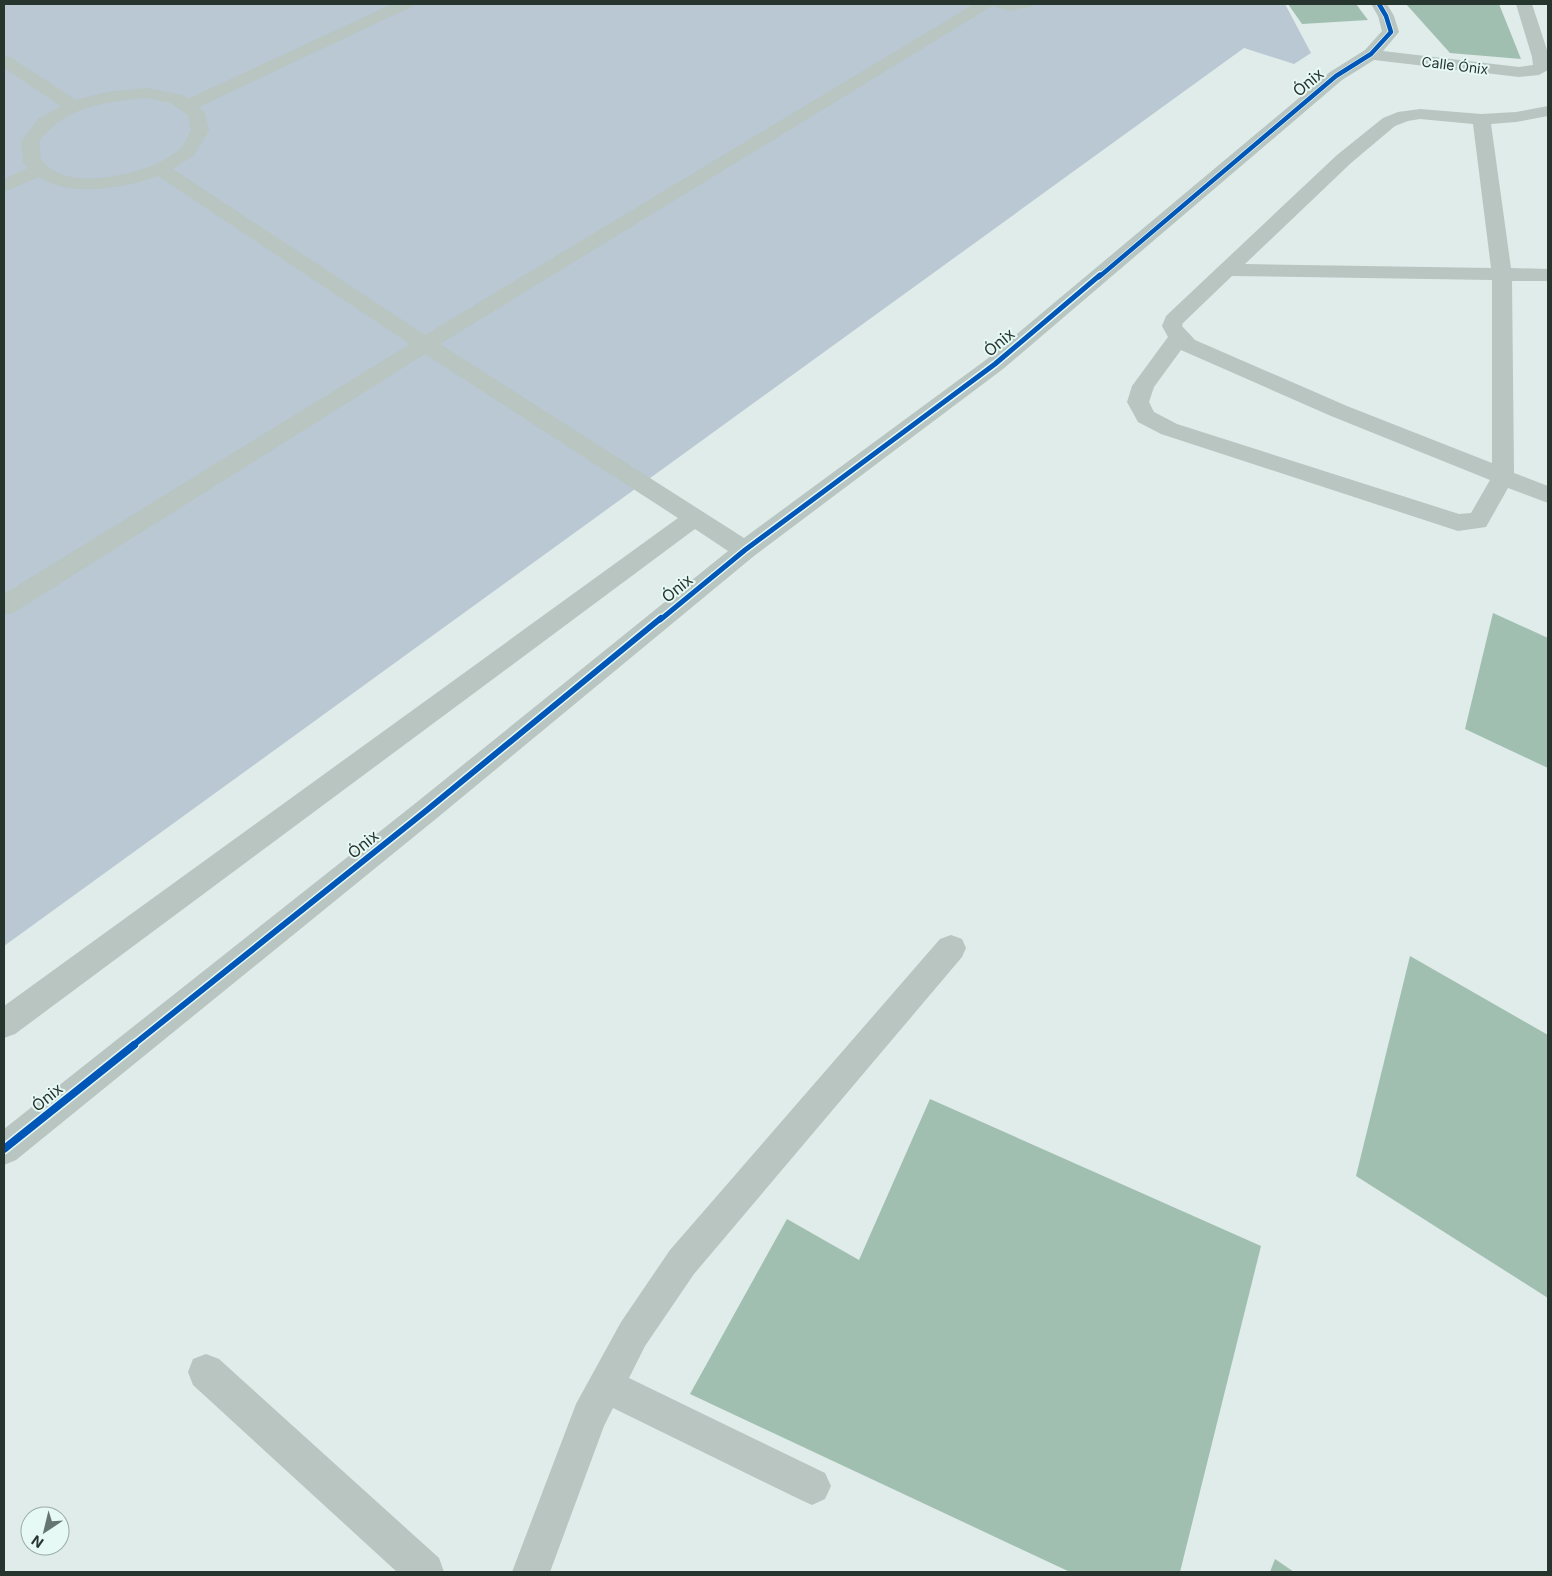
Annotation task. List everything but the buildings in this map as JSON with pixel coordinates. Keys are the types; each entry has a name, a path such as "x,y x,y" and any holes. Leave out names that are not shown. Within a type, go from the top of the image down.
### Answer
{"street":[{"path":"186,106 405,4"},
{"path":"4,606 425,344 985,4"},
{"path":"998,4 1009,6 1025,4"},
{"name":"Ónix","path":"4,1150 427,810 745,550 995,364 1336,76 1371,54 1390,32 1386,16 1379,4"},
{"name":"Calle Ónix","path":"1371,54 1492,70 1525,72 1539,70 1542,67 1541,57 1524,4"},
{"path":"4,61 74,106"},
{"path":"146,93 177,99 186,106 196,113 200,131 187,151 160,169 122,181 83,184 51,176 32,162 30,142 45,122 74,106 110,96 146,93"},
{"path":"1548,111 1516,117 1481,119 1420,114 1404,116 1389,122 1344,159 1173,321 1173,331 1188,345 1339,411 1548,495"},
{"path":"1179,337 1143,386 1138,402 1146,417 1169,429 1458,523 1478,521 1504,477 1500,265 1481,119"},
{"path":"4,186 41,169"},
{"path":"160,169 425,344 745,550"},
{"path":"1244,253 1345,263"},
{"path":"1226,270 1345,263 1500,265 1548,257"},
{"path":"1500,265 1548,275"},
{"path":"4,1024 694,518"},
{"path":"531,1572 589,1416 633,1334 682,1262 951,948"},
{"path":"206,1372 425,1572"},
{"path":"605,1385 812,1486"}],"shaded area":[{"path":"4,4 1285,4 1311,53 1294,64 1244,48 4,946"}],"cycle path":[{"path":"4,1149 427,810 745,550 995,364 1336,76 1371,54 1391,32 1386,16 1379,4"}]}
